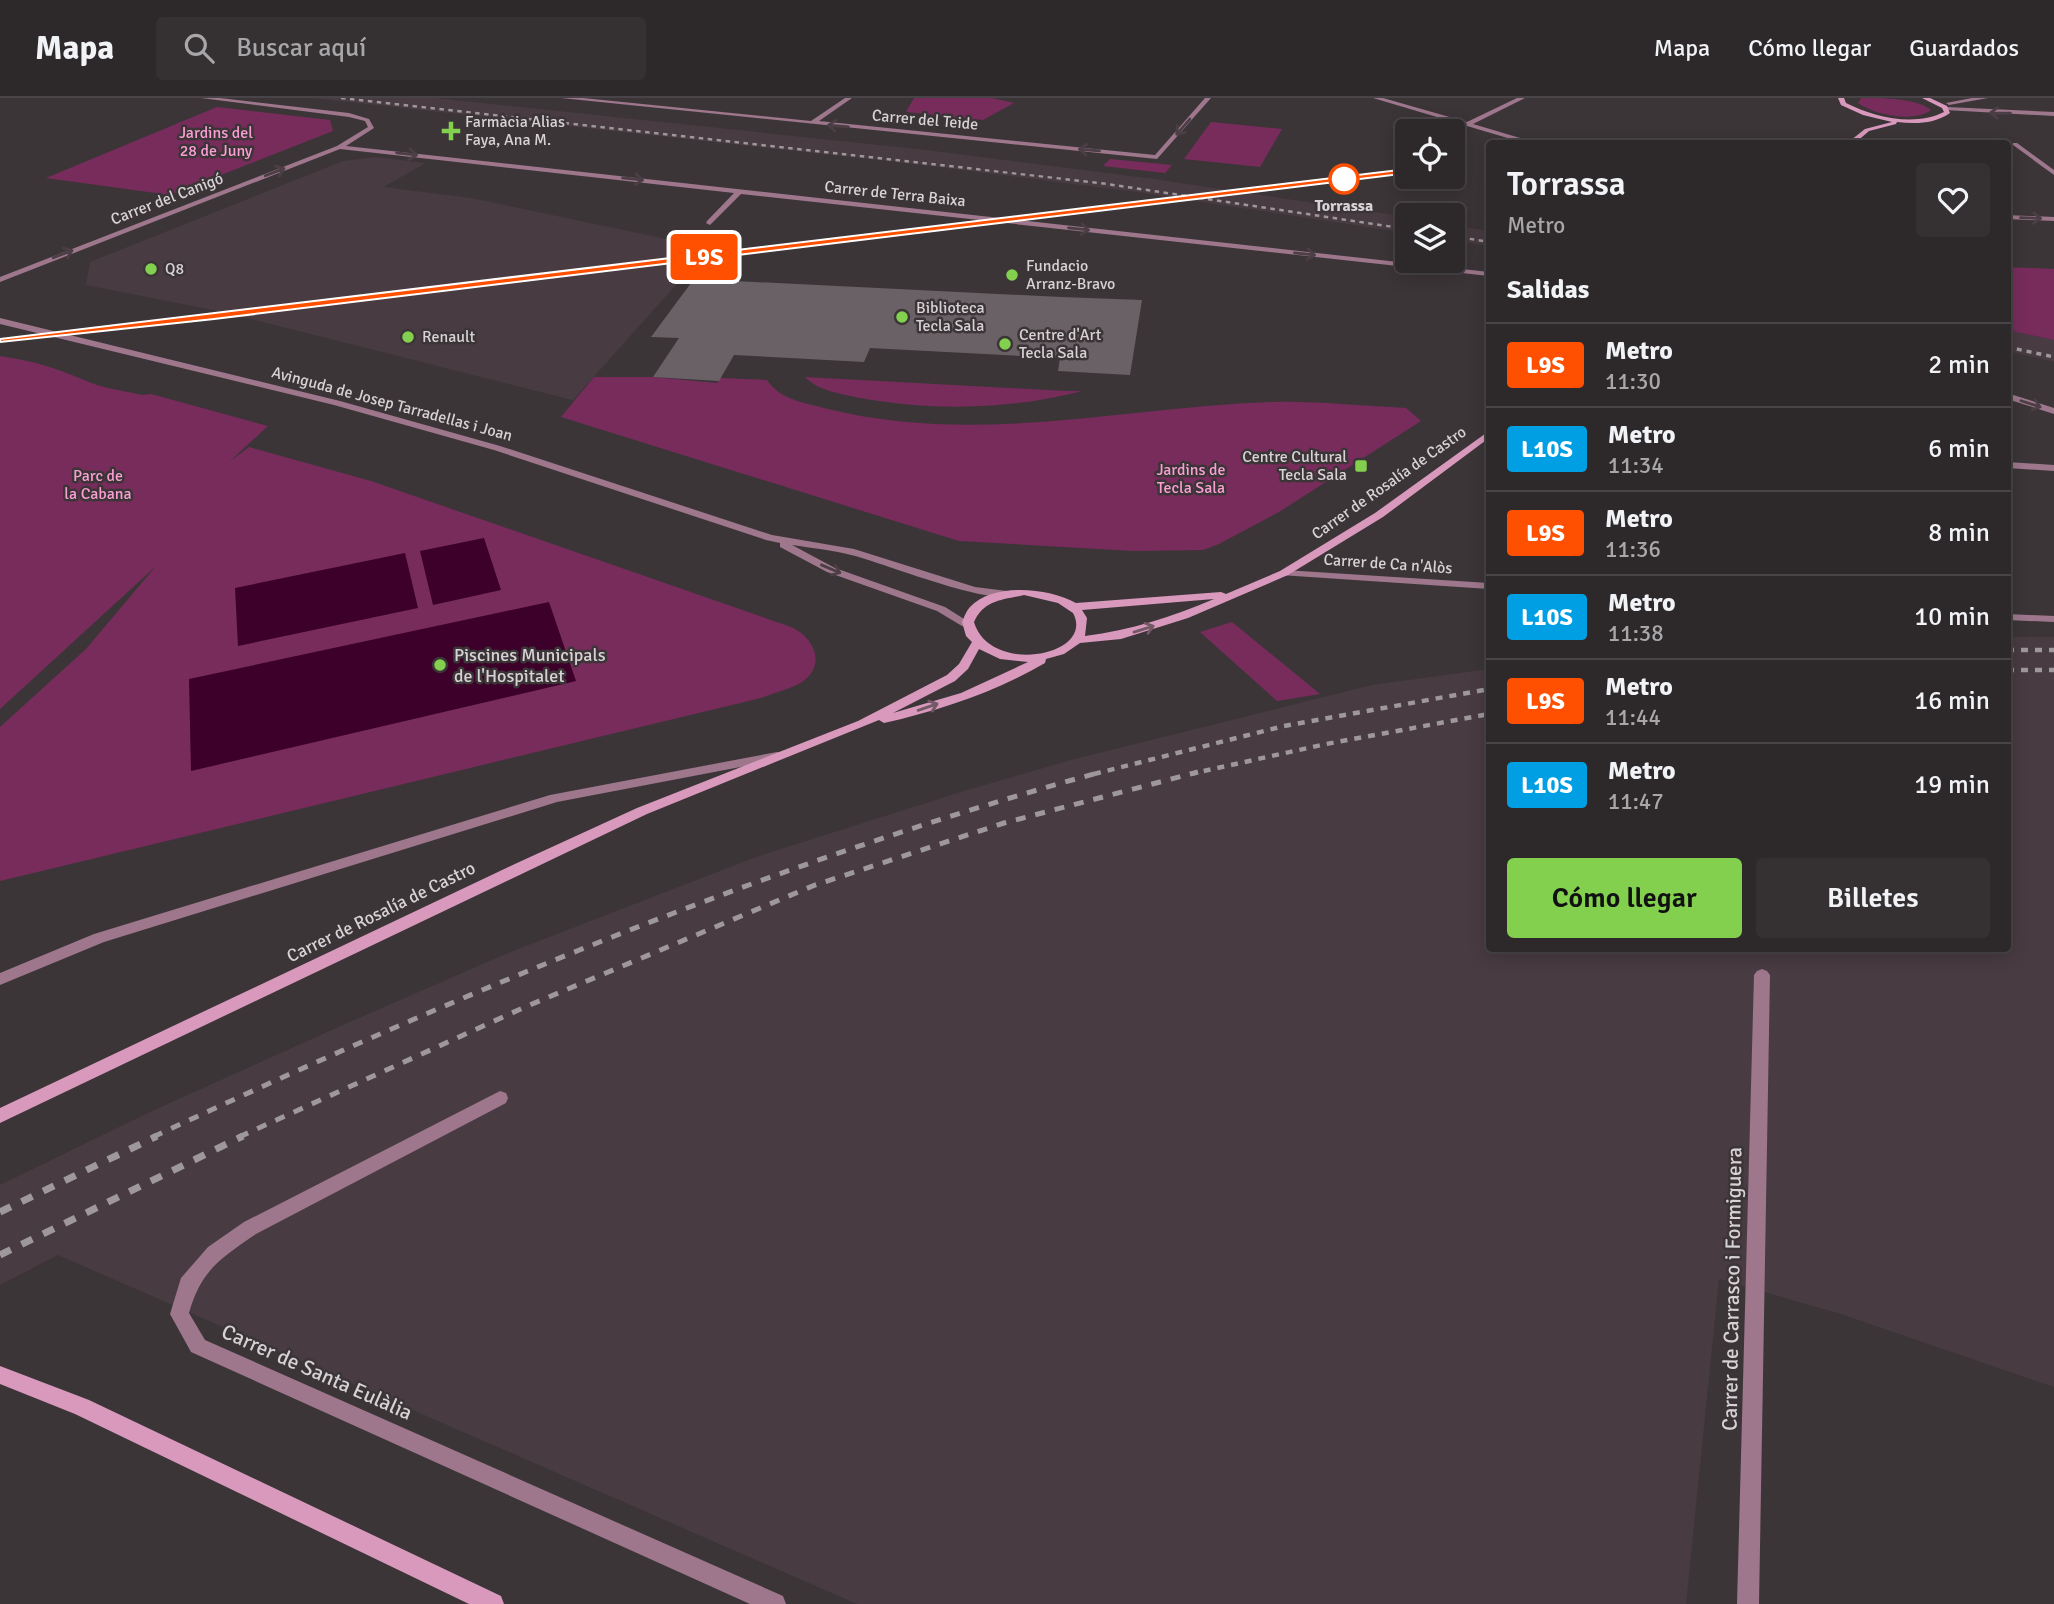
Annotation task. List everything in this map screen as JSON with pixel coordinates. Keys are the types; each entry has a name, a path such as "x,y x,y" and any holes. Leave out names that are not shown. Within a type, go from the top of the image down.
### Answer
{"street":[{"name":"Carrer del Canigó","path":"0,280 339,147 370,130 371,124 367,120 340,113 204,98"},
{"name":"Carrer del Teide","path":"564,98 1157,157 1208,98"},
{"name":"Carrer del Teide","path":"582,98 606,104"},
{"path":"812,124 849,98"},
{"path":"1376,98 1524,140"},
{"path":"1470,123 1521,98"},
{"path":"1832,98 1840,99 1859,112 1909,120"},
{"path":"1925,98 1944,107 2054,114"},
{"path":"1944,107 1985,98"},
{"path":"1854,140 1867,130 1909,120 1943,117 1944,107"},
{"path":"1859,112 1867,130"},
{"path":"2015,144 2054,173"},
{"name":"Carrer de Terra Baixa","path":"339,147 1486,274"},
{"path":"710,223 739,191"},
{"path":"2011,217 2054,219"},
{"name":"Avinguda de Josep Tarradellas i Joan","path":"0,321 220,373 417,426 497,448 771,538 854,552 974,590 1007,594"},
{"path":"2011,397 2054,411"},
{"name":"Carrer de Rosalía de Castro","path":"1077,640 1121,635 1184,616 1284,573 1379,515 1486,436"},
{"path":"2011,465 2054,468"},
{"name":"Avinguda de Josep Tarradellas i Joan","path":"771,538 831,569 941,609 967,624"},
{"name":"Carrer de Ca n'Alòs","path":"1284,573 1486,586"},
{"path":"1007,594 1042,594 1060,599 1073,607 1081,618 1082,629 1077,640 1048,656 1007,657 976,644 969,634 967,624 970,614 979,605 1007,594"},
{"name":"Carrer de Rosalía de Castro","path":"1073,607 1233,594"},
{"path":"2011,617 2054,619"},
{"name":"Carrer de Rosalía de Castro","path":"0,1116 642,811 862,724 940,686 964,666 976,644"},
{"name":"Carrer de Rosalía de Castro","path":"862,724 934,706 1024,671 1048,656"},
{"name":"Carrer de Rosalía de Castro","path":"0,979 99,938 555,798 785,755"},
{"name":"Carrer de Carrasco i Formiguera","path":"1748,1604 1762,975"},
{"name":"Carrer de Santa Eulàlia","path":"500,1098 250,1228 214,1253 188,1284 179,1314 198,1346 775,1604"},
{"path":"0,1375 82,1407 493,1604"}],"shaded area":[{"path":"312,98 435,98 926,150 1154,179 1395,215 1395,231 1137,192 906,163"},
{"path":"375,157 426,163 383,187 471,198 709,248 573,400 223,312 86,285 90,262 343,161"},
{"path":"1465,227 1486,231 1486,246 1465,242"},
{"path":"2011,331 2054,340 2054,362 2011,352"},
{"path":"484,538 501,590 433,605 420,551"},
{"path":"405,553 418,608 238,646 235,588"},
{"path":"549,602 576,681 191,771 189,679"},
{"path":"2011,637 2054,637 2054,1387 1841,1314 1719,1279 1686,1604 857,1604 58,1255 0,1285 0,1185 150,1112 343,1025 508,953 756,857 1071,760 1372,685 1486,669 1486,952 2011,952"}],"green space":[{"path":"914,98 992,98 1014,103 983,120 906,112"},
{"path":"1861,98 1908,101 1931,110 1915,116 1894,116 1865,107 1858,103"},
{"name":"Jardins del 28 de Juny","path":"217,107 330,120 333,131 170,195 46,178"},
{"path":"1211,122 1282,129 1260,167 1184,159"},
{"path":"1110,159 1172,165 1165,173 1103,166"},
{"path":"2011,267 2054,269 2054,340 2011,331"},
{"name":"Piscines Municipals de l'Hospitalet","path":"0,356 43,365 105,387 142,395 151,394 268,426 229,462 249,447 371,481 791,627 811,644 816,660 814,668 802,682 761,698 0,881 0,727 86,649 156,566 0,709"},
{"name":"Jardins de Tecla Sala","path":"594,377 653,377 717,383 720,378 767,380 772,387 786,396 811,405 884,420 940,424 1050,421 1273,402 1406,408 1421,421 1279,512 1219,544 1203,550 1134,551 959,541 561,417"},
{"path":"805,377 1082,391 1027,402 943,407 846,395 823,389"},
{"path":"1232,622 1320,694 1277,701 1200,632"}],"building":[{"name":"Biblioteca Tecla Sala","path":"694,279 1142,300 1130,375 1058,371 1060,358 870,348 864,362 734,355 719,381 653,377 679,338 651,337"}],"railway":[{"path":"341,98 1100,183 1395,227"},
{"path":"1465,238 1486,242"},
{"path":"2011,348 2054,357"},
{"path":"2011,650 2054,650"},
{"path":"2011,670 2054,670"},
{"path":"1095,774 1284,726 1486,690"},
{"path":"1192,773 1326,744 1486,715"},
{"path":"1095,774 1101,772"},
{"path":"1192,773 1198,772"},
{"path":"239,1137 525,1007 815,885 1004,823 1192,773"},
{"path":"153,1137 385,1032 619,934 857,847 1095,774"},
{"path":"0,1212 157,1136"},
{"path":"0,1255 243,1136"}],"metro line":[{"name":"L9S","path":"0,339 214,316 1395,172"}],"place":[{"name":"Farmàcia Alias Faya, Ana M.","path":"451,131"},
{"name":"Torrassa","path":"1344,179"},
{"name":"Q8","path":"151,269"},
{"name":"Fundacio Arranz-Bravo","path":"1012,275"},
{"name":"Biblioteca Tecla Sala","path":"902,317"},
{"name":"Renault","path":"408,337"},
{"name":"Centre d'Art Tecla Sala","path":"1005,344"},
{"name":"Centre Cultural Tecla Sala","path":"1361,466"},
{"name":"Piscines Municipals de l'Hospitalet","path":"440,665"}],"park label":[{"name":"Parc de la Cabana","path":"98,485"}]}
